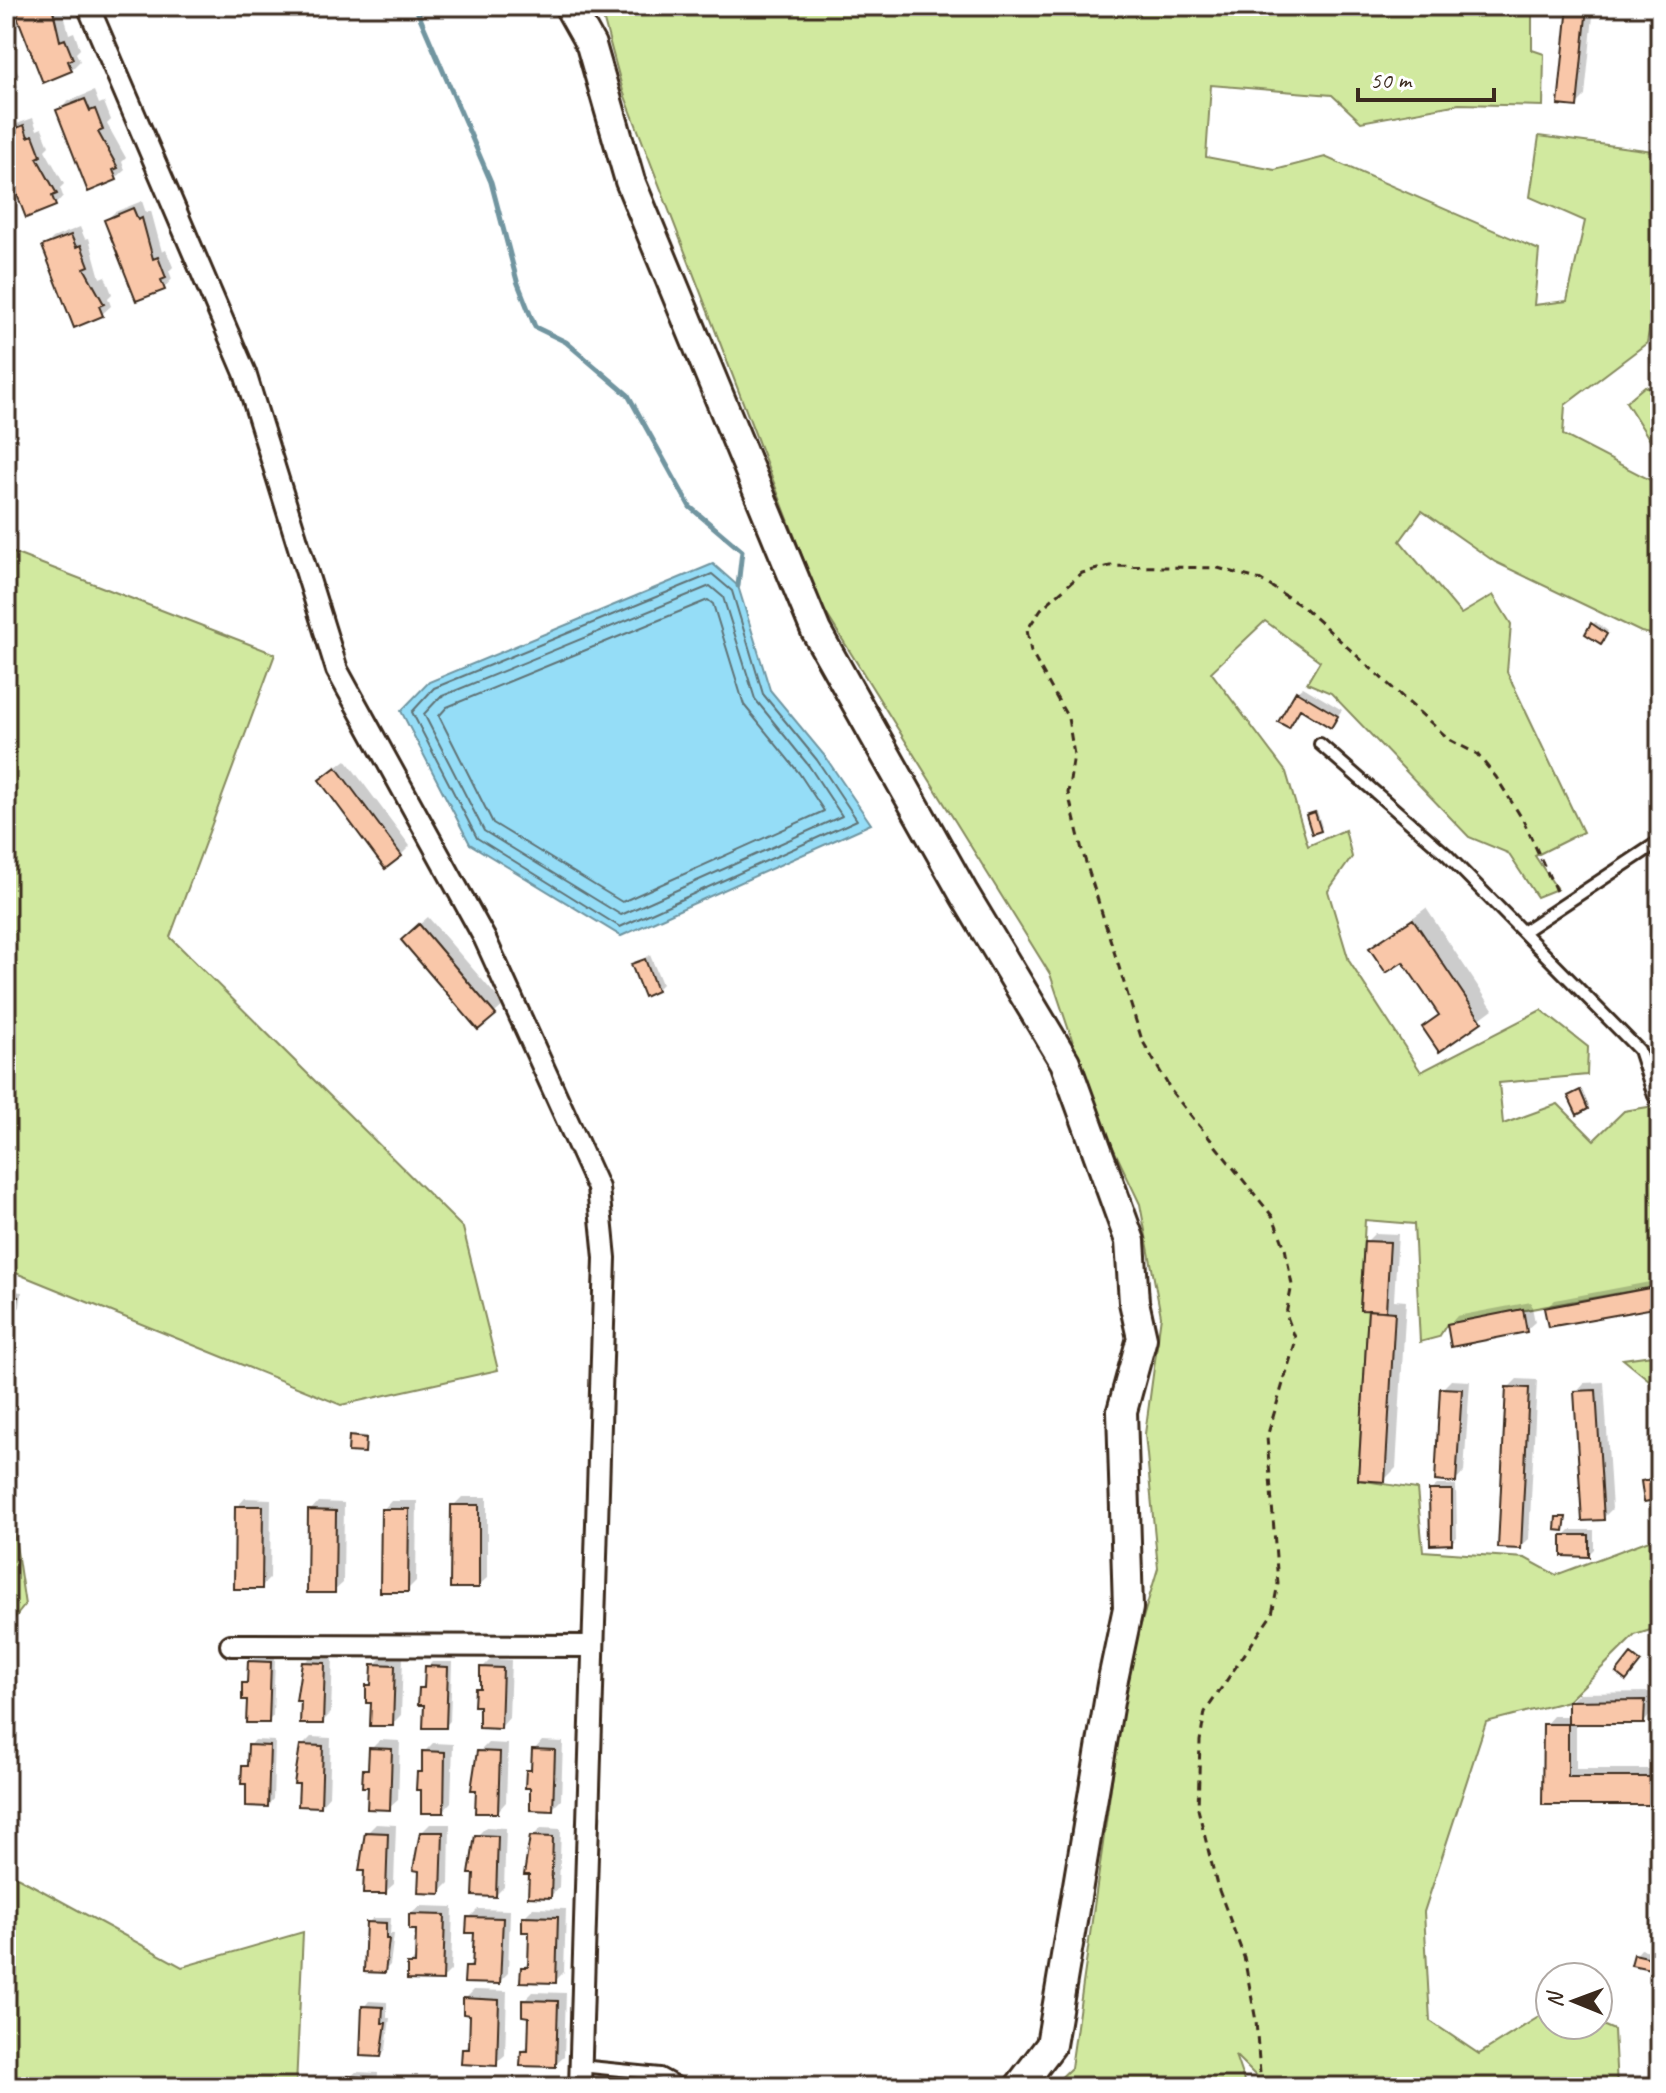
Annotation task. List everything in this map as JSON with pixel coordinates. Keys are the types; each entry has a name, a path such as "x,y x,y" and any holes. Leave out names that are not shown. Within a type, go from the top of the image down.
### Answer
{"street":[{"path":"88,6 245,373 337,670 485,939 598,1188 605,1258 580,2077"},
{"path":"569,6 591,45 630,181 816,631 964,894 1065,1062 1130,1241 1134,1302 1142,1338 1122,1411 1128,1608 1112,1684 1051,2045 1019,2087"},
{"path":"231,1645 593,1646"}],"lane":[{"path":"1320,744 1447,855 1639,1050 1654,1096"},
{"path":"1524,931 1660,841"},
{"path":"580,2077 660,2074 684,2087"}],"path":[{"path":"1261,2087 1256,2021 1244,1957 1217,1885 1198,1809 1200,1741 1205,1712 1272,1614 1278,1584 1267,1437 1296,1340 1286,1314 1292,1285 1285,1248 1273,1217 1172,1092 1142,1040 1082,850 1068,793 1074,755 1068,718 1031,652 1027,630 1041,609 1082,573 1110,566 1218,568 1261,580 1303,607 1450,740 1477,754 1523,820 1562,906"}],"green space":[{"path":"600,6 1528,6 1532,7 1532,50 1544,54 1543,106 1459,104 1361,122 1332,95 1211,85 1206,157 1275,170 1325,157 1539,250 1534,305 1567,301 1585,221 1530,197 1539,136 1660,152 1660,261 1647,343 1565,405 1563,435 1660,485 1660,636 1641,632 1495,562 1422,511 1400,541 1461,614 1493,595 1511,624 1507,672 1583,832 1535,856 1557,889 1537,897 1508,853 1469,837 1331,693 1307,683 1320,661 1265,621 1211,672 1286,772 1308,846 1345,830 1352,857 1328,891 1349,961 1421,1072 1541,1010 1588,1047 1587,1075 1499,1083 1503,1124 1558,1104 1594,1140 1624,1111 1660,1105 1660,1286 1447,1324 1439,1337 1420,1342 1414,1224 1365,1220 1360,1309 1368,1310 1358,1480 1417,1489 1423,1551 1525,1558 1556,1575 1660,1536 1660,1627 1635,1635 1568,1701 1486,1722 1424,1912 1430,2021 1479,2054 1534,2020 1534,2041 1614,2041 1614,2030 1617,2087 1267,2087 1235,2055 1246,2087 1051,2087 1071,2068 1128,1668 1158,1568 1145,1434 1161,1316 1140,1204 1097,1114 1050,974 821,605 623,91"},
{"path":"1645,386 1660,393 1660,456 1626,402"},
{"path":"6,550 275,654 170,937 463,1228 498,1370 341,1405 6,1269"},
{"path":"1660,1354 1660,1389 1623,1359"},
{"path":"6,1477 25,1605 6,1629"},
{"path":"6,1871 182,1967 303,1932 296,2087 6,2087"}],"water":[{"path":"713,564 738,586 770,690 824,755 871,824 621,936 470,844 401,711 429,682"}],"building":[{"path":"13,6 52,6 60,41 65,39 73,59 68,61 72,71 43,83"},
{"path":"1568,6 1587,6 1577,107 1558,105"},
{"path":"85,99 90,111 95,109 103,130 98,132 118,168 113,170 117,180 88,192 56,110"},
{"path":"24,125 28,137 33,135 41,156 37,158 57,194 52,196 56,206 26,218 6,166 6,132"},
{"path":"133,208 138,220 142,218 153,259 158,257 166,278 161,280 165,290 136,301 104,220"},
{"path":"71,235 76,247 81,245 89,266 84,268 104,304 99,306 103,316 74,328 42,246"},
{"path":"1591,623 1607,634 1601,644 1585,634"},
{"path":"1296,691 1338,716 1331,728 1300,709 1289,728 1278,722"},
{"path":"336,767 402,856 385,869 319,780"},
{"path":"1315,812 1321,831 1312,834 1306,815"},
{"path":"1413,919 1482,1022 1439,1052 1422,1027 1439,1015 1403,962 1386,973 1369,948"},
{"path":"419,924 496,1015 478,1030 401,940"},
{"path":"645,959 657,991 644,997 631,964"},
{"path":"1580,1090 1588,1109 1577,1115 1568,1096"},
{"path":"1364,1241 1390,1242 1386,1311 1360,1310"},
{"path":"1660,1286 1660,1307 1548,1327 1544,1308"},
{"path":"6,1295 18,1297 15,1315 6,1314"},
{"path":"1523,1309 1527,1332 1451,1347 1447,1324"},
{"path":"1368,1310 1395,1312 1385,1482 1358,1480"},
{"path":"1506,1387 1529,1388 1521,1549 1498,1548"},
{"path":"1440,1388 1462,1389 1456,1483 1435,1481"},
{"path":"1596,1390 1604,1520 1582,1521 1574,1391"},
{"path":"349,1436 366,1438 365,1453 348,1452"},
{"path":"1652,1479 1655,1500 1644,1502 1641,1481"},
{"path":"1429,1490 1452,1490 1452,1544 1430,1545"},
{"path":"451,1505 479,1505 479,1588 450,1588"},
{"path":"235,1506 263,1506 262,1589 234,1589"},
{"path":"381,1509 409,1509 408,1592 380,1592"},
{"path":"308,1510 336,1511 335,1593 307,1593"},
{"path":"1556,1517 1566,1517 1564,1531 1555,1530"},
{"path":"1562,1535 1589,1535 1589,1557 1562,1556"},
{"path":"1631,1654 1641,1662 1626,1681 1616,1673"},
{"path":"248,1661 271,1662 269,1723 246,1723 247,1700 242,1700 242,1683 247,1683"},
{"path":"302,1662 325,1663 323,1724 300,1724 301,1701 296,1701"},
{"path":"1660,1662 1660,1681 1651,1674"},
{"path":"372,1664 395,1665 393,1726 370,1726 371,1703 366,1703 366,1685 371,1685"},
{"path":"425,1666 448,1667 446,1728 423,1728 424,1705 418,1705 419,1688 424,1688"},
{"path":"480,1667 503,1668 501,1729 479,1728 479,1706 474,1706 475,1688 480,1688"},
{"path":"1645,1700 1644,1724 1568,1724 1568,1701"},
{"path":"1543,1724 1568,1724 1568,1777 1652,1777 1651,1805 1542,1805"},
{"path":"248,1745 270,1746 268,1807 246,1806 246,1784 241,1784 242,1766 247,1766"},
{"path":"300,1745 323,1746 321,1807 298,1806 299,1784 294,1784"},
{"path":"369,1748 392,1749 390,1810 367,1809 368,1787 362,1787 363,1769 368,1769"},
{"path":"532,1749 555,1750 553,1811 530,1810 530,1788 525,1788 526,1770 531,1770"},
{"path":"422,1751 445,1752 444,1813 421,1813 421,1790 416,1790 417,1772 422,1772"},
{"path":"477,1751 500,1752 498,1813 475,1813 476,1790 471,1790"},
{"path":"1655,1752 1660,1752 1660,1798 1656,1798"},
{"path":"365,1832 388,1833 386,1894 363,1894 364,1871 359,1871"},
{"path":"420,1832 443,1832 441,1894 418,1893 419,1871 413,1870"},
{"path":"475,1835 498,1836 496,1897 473,1896 474,1874 469,1874"},
{"path":"530,1836 553,1837 551,1898 528,1897 529,1875 524,1875"},
{"path":"1660,1901 1660,1939 1652,1937"},
{"path":"409,1914 445,1915 443,1981 407,1980 407,1964 415,1964 416,1930 409,1930"},
{"path":"522,1916 558,1917 556,1983 520,1982 521,1967 528,1967 529,1932 522,1932"},
{"path":"467,1917 503,1918 500,1984 464,1983 465,1967 472,1967 474,1933 466,1933"},
{"path":"366,1922 386,1923 386,1939 389,1939 385,1973 364,1972"},
{"path":"1634,1954 1660,1960 1660,1971 1631,1965"},
{"path":"463,1998 499,2000 497,2066 461,2064 462,2049 469,2049 470,2015 463,2014"},
{"path":"522,2000 558,2001 556,2067 520,2066 521,2051 528,2051 529,2017 522,2016"},
{"path":"362,2006 383,2007 382,2023 386,2023 381,2057 360,2056"},
{"path":"348,2076 373,2078 372,2087 348,2087"}],"waterway":[{"path":"415,6 491,182 517,281 535,327 566,342 628,395 690,507 742,551 738,586"}]}
